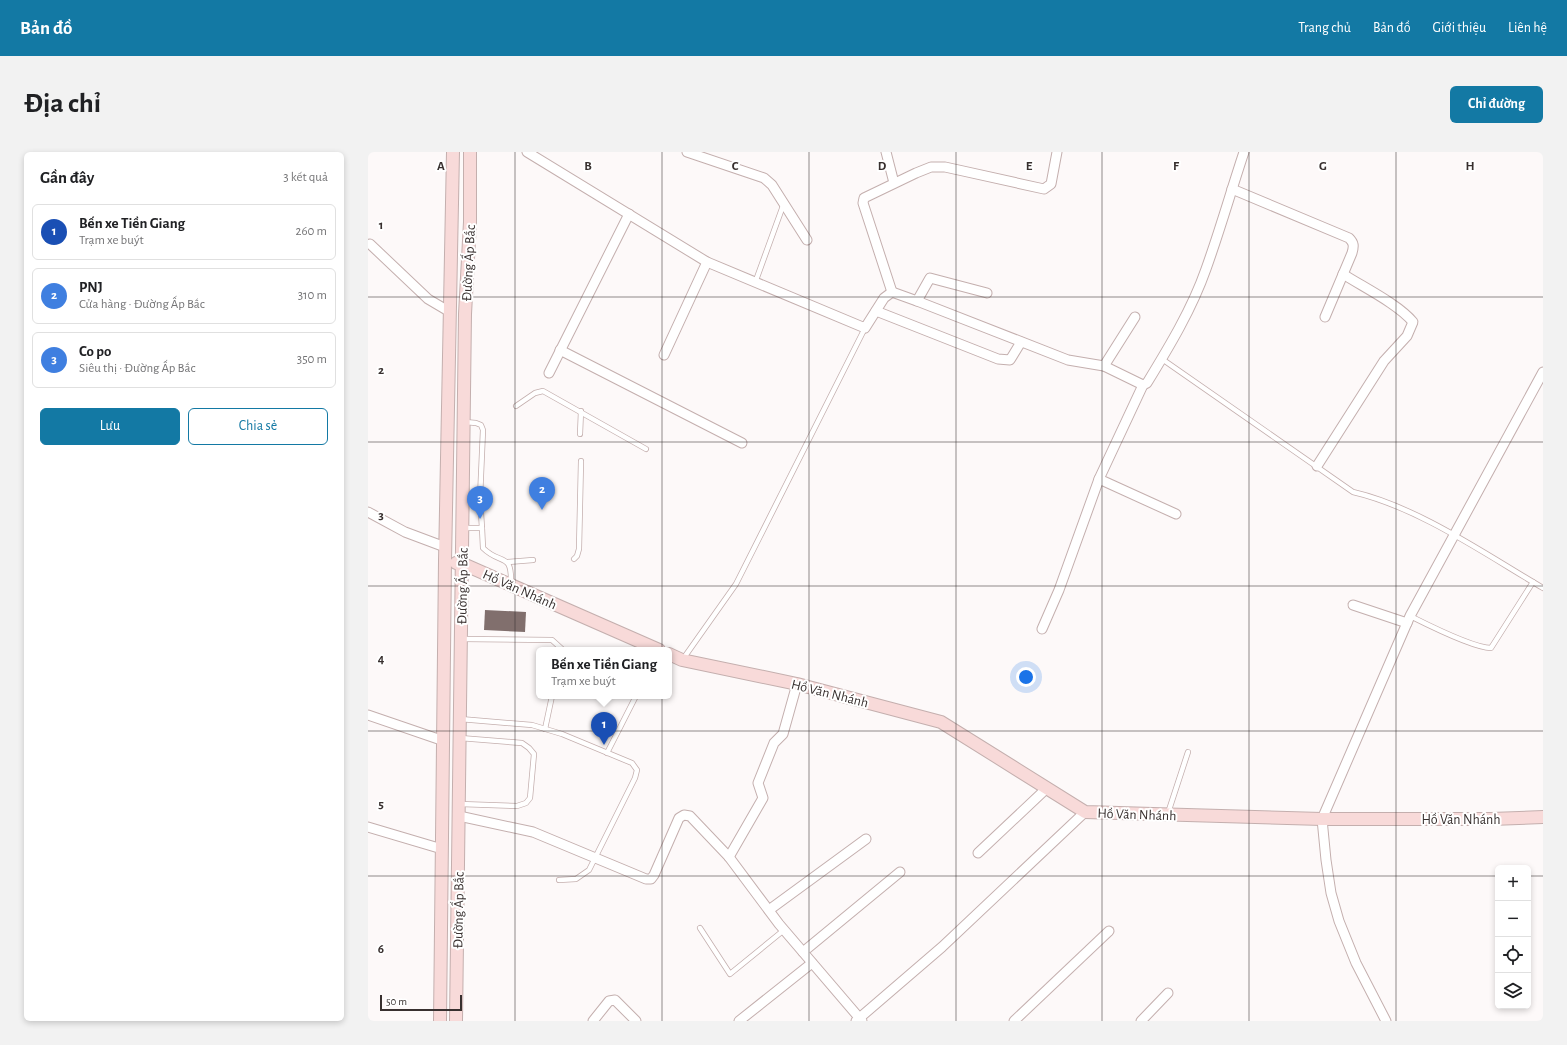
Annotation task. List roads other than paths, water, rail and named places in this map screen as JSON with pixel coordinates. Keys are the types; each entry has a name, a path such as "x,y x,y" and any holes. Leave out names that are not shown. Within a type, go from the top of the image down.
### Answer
{"main road":[{"name":"Đường Ấp Bắc","path":"440,1021 445,547 453,152"},
{"name":"Đường Ấp Bắc","path":"456,1021 460,810 463,422 470,152"},
{"name":"Hồ Văn Nhánh","path":"445,561 462,564 652,647"},
{"name":"Hồ Văn Nhánh","path":"672,655 682,660 798,684 941,722 1085,812 1322,819 1543,818"},
{"path":"443,688 461,690"}],"street":[{"path":"527,152 707,262 865,328 884,298 892,292"},
{"path":"687,152 764,178 772,185 807,240"},
{"path":"886,152 894,183"},
{"path":"892,292 863,203 866,196 932,167 945,167 1044,189 1051,184 1057,152"},
{"path":"1042,629 1059,590 1099,479 1143,385 1147,383 1162,359 1184,318 1206,270 1244,152"},
{"path":"1232,189 1349,238 1354,247 1325,317"},
{"path":"549,373 629,214"},
{"path":"370,244 428,299 450,312"},
{"path":"664,355 707,262"},
{"path":"1317,466 1381,366 1390,354 1402,343 1413,322 1343,274"},
{"path":"917,302 930,278 987,293"},
{"path":"892,292 1068,360 1104,366 1143,385"},
{"path":"876,312 998,359 1010,360 1021,342"},
{"path":"1104,366 1135,317"},
{"path":"560,350 742,442"},
{"path":"1386,1021 1356,963 1339,921 1331,893 1322,819 1408,620 1543,372"},
{"path":"1099,479 1176,514"},
{"path":"368,512 405,532 445,547"},
{"path":"1353,605 1408,620"},
{"path":"730,857 763,798 758,783 774,743 782,734 798,684"},
{"path":"368,715 444,741"},
{"path":"978,853 1047,788"},
{"path":"460,810 533,832 597,857 646,879 651,879 679,818 684,815 690,816 730,857 784,930 859,1020 942,946 1085,812"},
{"path":"368,827 442,849"},
{"path":"769,910 866,839"},
{"path":"803,952 900,872"},
{"path":"1014,1021 1109,931"},
{"path":"739,1021 812,963"},
{"path":"1141,1021 1168,993"},
{"path":"593,1021 609,1000 615,1000 636,1021"}],"lane":[{"path":"755,283 784,203"},
{"path":"682,660 736,584 865,328"},
{"path":"1162,359 1353,492 1380,498 1454,534 1543,588"},
{"path":"516,406 535,392 543,390 646,449"},
{"path":"580,434 581,411"},
{"path":"463,422 481,425 487,423"},
{"path":"481,425 484,430 480,498 483,548 508,562 512,568 511,585"},
{"path":"574,559 577,556 579,549 580,461"},
{"path":"462,528 482,528"},
{"path":"508,562 533,560"},
{"path":"1408,620 1483,648 1491,648 1533,582"},
{"path":"461,639 552,640 560,647"},
{"path":"545,729 551,699"},
{"path":"607,753 634,699"},
{"path":"460,720 532,725 562,734 632,763 637,770 635,778 597,857 589,870 584,876 576,879 559,880"},
{"path":"460,738 522,743 530,748 534,754 530,798 526,803 517,806 460,810"},
{"path":"1168,815 1188,752"},
{"path":"700,928 730,974 784,930"}],"place":[{"name":"PNJ","path":"542,510"},
{"name":"Co po","path":"480,519"},
{"name":"Bến xe Tiền Giang","path":"604,745"}]}
